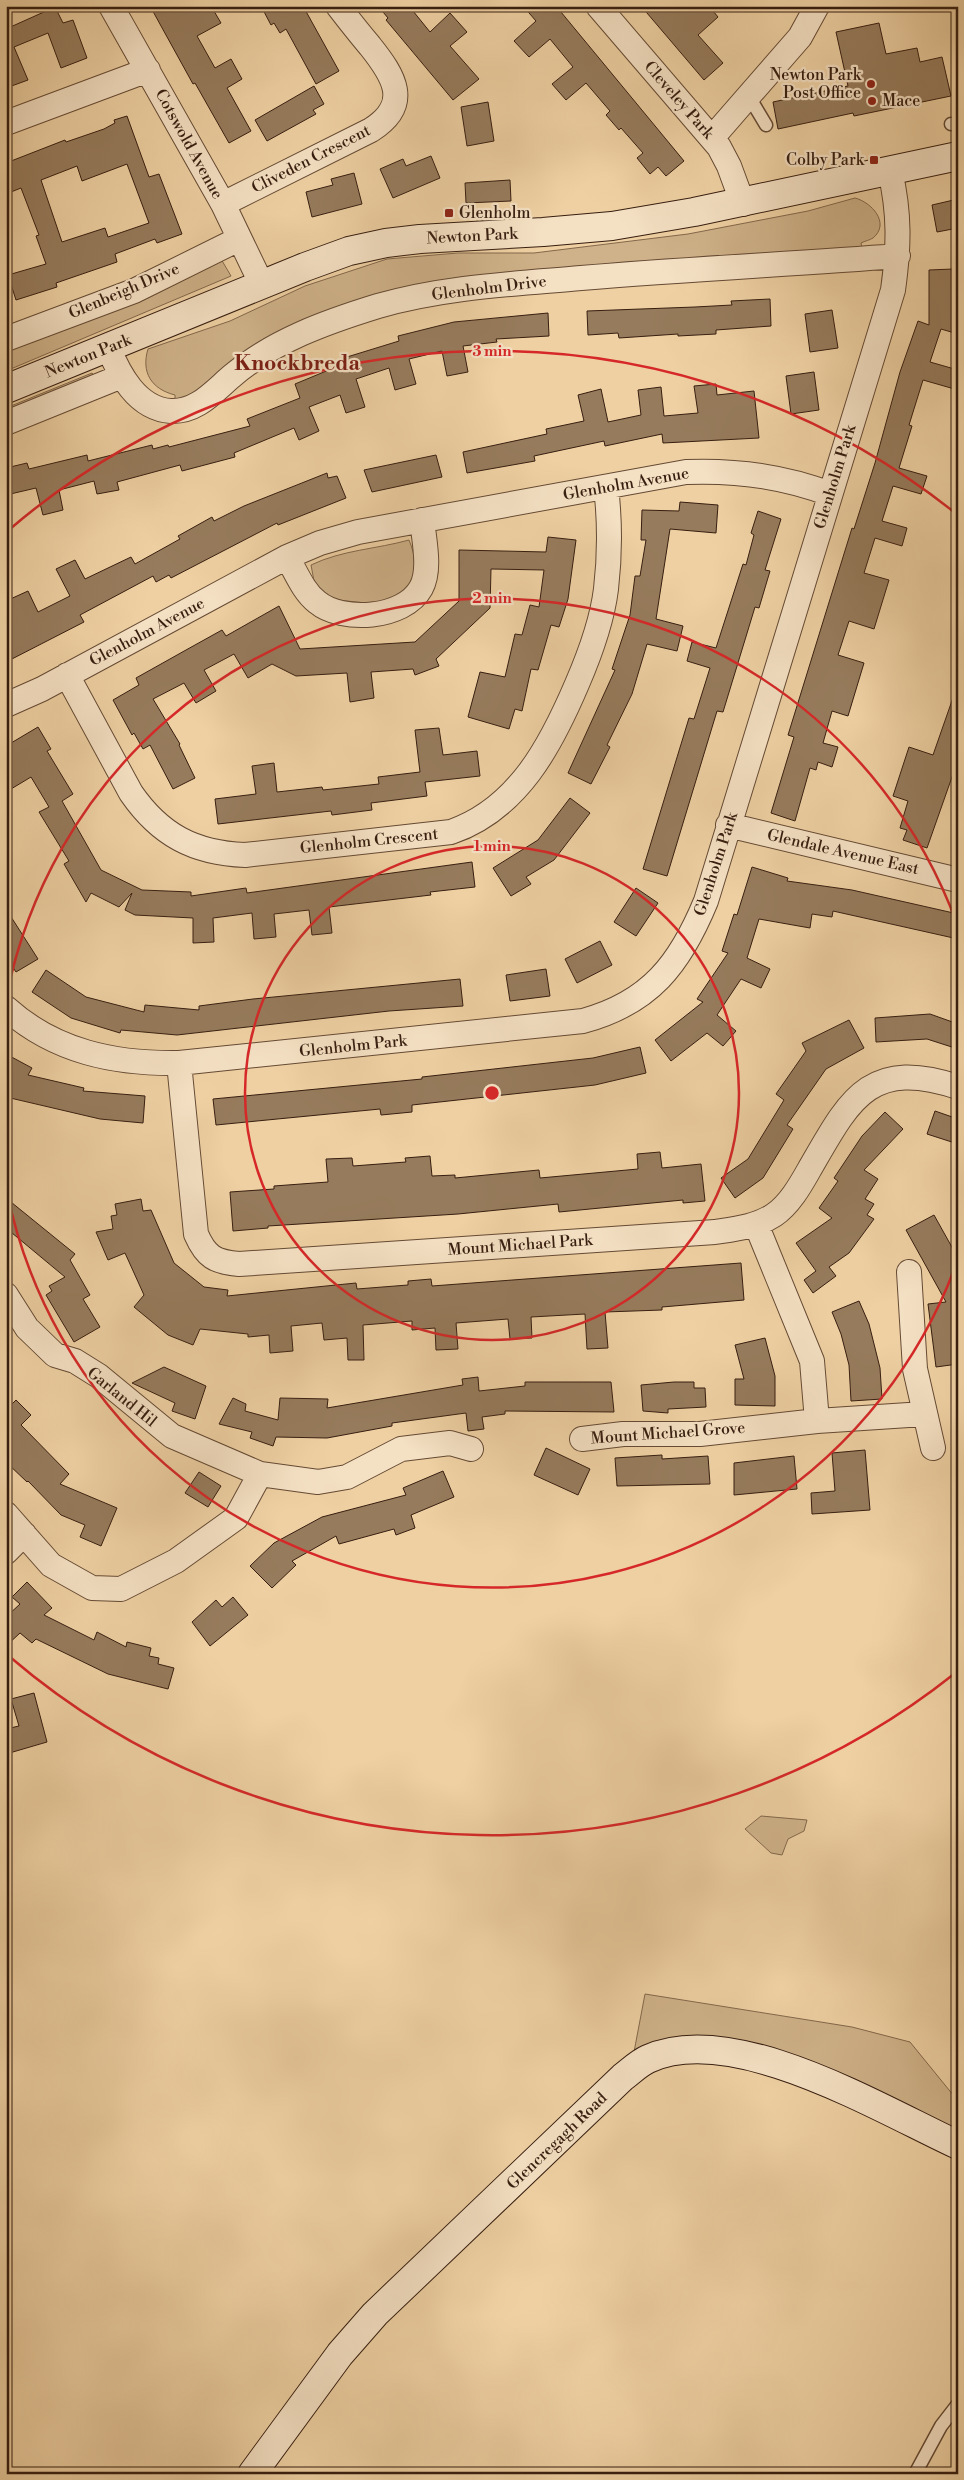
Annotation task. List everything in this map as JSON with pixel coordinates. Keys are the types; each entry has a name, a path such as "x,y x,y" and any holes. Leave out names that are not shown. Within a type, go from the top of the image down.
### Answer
{"street":[{"name":"Cotswold Avenue","path":"112,6 222,204 262,285"},
{"name":"Cliveden Crescent","path":"222,204 371,130 382,123 390,114 395,99 396,84 389,69 338,6"},
{"name":"Cleveley Park","path":"598,6 712,138 729,166 743,204"},
{"path":"712,138 800,36 817,6"},
{"path":"6,123 148,70"},
{"name":"Newton Park","path":"6,389 262,285 349,252 420,239 612,226 743,204 958,156"},
{"name":"Glenholm Park","path":"6,1008 42,1036 69,1048 102,1057 127,1061 179,1063 584,1021 609,1014 628,1005 664,973 681,951 696,925 706,902 893,290 898,256 898,214 890,171"},
{"name":"Glenbeigh Drive","path":"6,339 134,291 239,239"},
{"name":"Glenholm Drive","path":"108,347 122,376 139,396 158,408 183,410 196,406 259,355 288,340 333,322 398,302 479,286 898,256"},
{"path":"6,423 122,376"},
{"name":"Glenholm Avenue","path":"6,705 67,675 287,557 320,543 358,532 686,472 723,471 762,475 830,494"},
{"name":"Glenholm Crescent","path":"67,675 131,793 143,810 160,826 198,848 222,854 246,855 451,832 467,827 482,819 504,800 542,757 556,732 588,656 606,591 610,539 606,487"},
{"path":"287,557 307,591 317,602 328,609 368,615 386,613 401,607 413,598 421,588 425,573 426,552 422,520"},
{"name":"Glendale Avenue East","path":"728,825 958,880"},
{"name":"Mount Michael Park","path":"179,1063 196,1234 202,1247 211,1256 222,1262 239,1264 715,1232 756,1224 774,1215 799,1188 832,1131 860,1095 873,1084 886,1079 922,1077 958,1086"},
{"path":"756,1224 812,1361 817,1421"},
{"path":"909,1272 915,1369 933,1448"},
{"name":"Garland Hil","path":"6,1295 27,1328 55,1355 75,1361 99,1376 172,1436 225,1457 260,1474 318,1482 347,1477 401,1449 450,1443 471,1449"},
{"name":"Mount Michael Grove","path":"582,1439 623,1434 700,1434 817,1421 924,1414"},
{"path":"6,1514 51,1565 92,1588 121,1589 176,1561 236,1518 260,1474"},
{"path":"6,1552 24,1534"},
{"name":"Glencregagh Road","path":"252,2474 340,2354 375,2314 624,2077 647,2059 698,2048 729,2052 813,2076 958,2145"}],"lane":[{"path":"748,95 766,125"},
{"path":"915,2474 940,2426 958,2404"}],"shaded area":[{"path":"855,198 872,208 877,214 880,226 873,238 861,243 862,248 440,283 185,400 175,399 175,395 160,389 154,384 147,372 146,357 148,349 230,321 305,286 387,259 458,253 534,253 688,234 808,211"},
{"path":"221,259 231,276 6,371 6,348"},
{"path":"92,373 96,378 6,416 6,408"},
{"path":"409,540 415,565 410,590 386,605 327,599 314,581 311,565 335,556"},
{"path":"761,1816 807,1820 804,1831 788,1839 782,1855 771,1853 745,1829"},
{"path":"645,1994 852,2027 910,2042 958,2101 958,2132 839,2074 634,2052"}],"building":[{"path":"150,6 211,6 221,23 197,36 215,68 231,59 242,79 227,88 251,131 229,143 195,83 193,84"},
{"path":"261,6 303,6 339,71 316,84 286,29 280,33 274,23 271,25"},
{"path":"378,6 409,6 430,32 450,13 467,32 450,46 479,79 453,100 386,20 388,18"},
{"path":"523,6 556,6 684,161 666,176 658,167 650,174 637,158 643,153 621,128 619,130 606,115 610,111 586,83 566,100 552,84 573,67 550,39 529,57 514,41 536,21"},
{"path":"641,6 709,6 718,17 698,35 723,63 704,80"},
{"path":"55,7 63,23 73,20 87,58 61,68 48,33 14,47 28,80 6,88 6,29"},
{"path":"879,23 886,54 917,48 920,62 942,57 951,96 854,116 853,113 778,129 773,102 848,86 836,32"},
{"path":"314,86 324,104 313,110 316,114 267,141 255,120"},
{"path":"488,102 494,141 467,146 461,107"},
{"path":"127,116 149,177 159,174 182,234 157,243 155,239 115,254 117,262 56,283 57,287 16,300 8,275 46,264 36,236 39,235 21,188 6,194 6,163 65,140 66,142 104,129 115,123 114,120","holes":["127,164 149,223 108,237 105,228 62,242 41,180 77,166 82,181"]},
{"path":"431,156 440,178 393,198 380,169 403,159 406,166"},
{"path":"354,173 362,204 312,217 306,192 333,185 331,179"},
{"path":"510,180 511,201 466,203 465,183"},
{"path":"958,199 958,228 937,232 932,205"},
{"path":"953,269 953,312 958,314 958,334 941,329 930,362 958,370 958,390 923,380 909,425 912,426 899,468 927,476 921,494 893,486 882,521 907,528 902,546 875,538 864,573 889,580 874,629 849,621 838,655 864,663 848,716 832,711 823,743 838,747 832,767 818,762 816,770 810,768 795,821 771,813 794,737 788,735 852,528 854,529 875,463 900,372 918,321 929,325 929,270"},
{"path":"770,299 771,326 716,330 716,334 678,336 678,334 619,338 618,333 588,335 587,311 732,305 731,301"},
{"path":"832,310 838,348 810,352 805,314"},
{"path":"548,313 549,336 496,339 497,342 463,346 468,372 447,376 442,351 409,359 416,384 395,390 389,368 356,379 365,407 346,413 340,395 309,407 319,431 299,440 294,428 234,453 235,457 182,471 180,465 117,482 119,490 97,494 94,481 59,490 63,510 43,515 36,488 6,495 6,468 27,463 29,469 87,455 88,461 152,445 153,449 168,445 169,447 250,426 247,419 300,398 295,384 348,362 347,357 399,341 398,336 454,322"},
{"path":"814,372 819,410 791,414 786,376"},
{"path":"716,384 717,395 754,391 759,438 663,443 662,434 605,446 604,441 534,456 535,461 467,473 463,452 547,434 546,429 584,421 578,395 601,389 608,422 641,415 638,390 661,387 664,416 698,413 694,386"},
{"path":"436,455 442,477 372,492 364,470"},
{"path":"327,473 328,478 337,476 346,498 278,525 277,523 171,578 169,575 156,582 153,576 80,615 84,622 6,662 6,601 28,591 38,612 70,596 56,569 75,560 85,579 131,557 135,564 180,539 178,536 212,517 214,521 244,506"},
{"path":"680,502 718,505 716,533 670,529 656,619 683,626 677,651 647,644 632,694 607,745 610,747 591,784 568,773 615,670 612,669 630,615 635,576 640,576 646,540 641,540 642,510 679,511"},
{"path":"758,511 781,519 765,570 770,571 759,608 755,607 723,712 717,711 667,876 643,869 689,718 694,719 710,668 687,661 692,642 716,648 743,564 746,565 754,535 751,533"},
{"path":"548,537 576,540 568,599 559,627 551,625 538,670 531,669 522,711 515,709 509,729 468,717 480,672 505,677 515,634 522,635 530,605 539,607 544,570 491,569 490,608 436,659 439,666 415,675 413,669 371,672 374,698 350,702 347,673 296,676 272,664 248,678 234,654 204,670 216,691 196,703 184,683 153,699 180,744 195,778 173,789 150,745 143,749 134,733 132,735 113,700 139,685 136,678 222,630 226,636 279,606 300,649 415,642 459,601 459,550 546,552"},
{"path":"955,692 958,693 958,760 927,848 903,840 907,830 900,828 908,801 893,796 909,747 933,755"},
{"path":"38,727 51,749 47,751 73,794 62,801 101,870 142,890 191,892 191,896 246,888 247,893 472,862 475,887 430,892 431,895 329,907 332,933 312,935 309,910 274,914 276,937 254,939 252,913 213,918 214,942 193,943 193,918 135,915 125,910 132,893 119,907 91,893 86,902 64,864 69,861 39,812 49,807 31,777 6,792 6,746"},
{"path":"439,728 443,755 477,751 480,776 425,782 427,796 371,803 372,810 332,815 331,811 218,824 215,799 256,794 252,766 274,763 277,792 322,787 323,790 379,784 378,777 420,772 415,730"},
{"path":"570,798 590,813 554,860 526,877 531,884 511,896 493,868 538,840"},
{"path":"752,867 788,878 787,881 852,890 958,914 958,939 833,911 832,917 812,914 810,928 759,919 747,958 770,969 761,988 741,979 717,1015 736,1031 723,1046 707,1033 671,1061 655,1040 703,1002 697,999 728,953 722,951 734,914 737,915"},
{"path":"636,888 658,903 636,936 614,922"},
{"path":"6,909 38,959 16,972 6,957"},
{"path":"600,941 612,965 577,983 565,959"},
{"path":"546,969 550,996 510,1001 506,975"},
{"path":"46,970 86,997 144,1012 145,1005 199,1010 199,1006 253,999 460,979 463,1006 389,1011 177,1035 121,1030 120,1033 71,1018 32,992"},
{"path":"930,1014 958,1024 958,1049 927,1039 876,1042 875,1018"},
{"path":"849,1020 864,1048 826,1069 787,1125 793,1129 763,1178 735,1198 721,1178 748,1159 784,1100 776,1094 806,1051 802,1043"},
{"path":"640,1047 646,1073 595,1085 412,1105 412,1112 381,1115 380,1109 216,1125 213,1099 422,1079 422,1077 593,1058"},
{"path":"6,1054 32,1068 28,1075 84,1088 83,1091 145,1096 143,1123 100,1119 6,1097"},
{"path":"935,1111 958,1119 958,1144 927,1134"},
{"path":"885,1112 903,1129 864,1170 878,1179 865,1199 874,1204 867,1215 874,1219 849,1253 829,1267 836,1276 813,1293 804,1280 816,1271 796,1243 832,1218 819,1208 838,1181 834,1178 862,1136"},
{"path":"660,1152 662,1168 701,1164 705,1201 683,1203 683,1200 559,1212 558,1204 458,1214 268,1226 268,1228 233,1231 230,1192 274,1189 274,1186 328,1182 326,1159 352,1158 353,1166 406,1162 405,1158 430,1156 432,1176 455,1175 455,1178 539,1170 540,1178 638,1169 637,1154"},
{"path":"6,1198 75,1254 70,1260 90,1295 83,1299 100,1327 74,1342 46,1295 52,1291 49,1286 65,1277 6,1228"},
{"path":"141,1199 143,1211 151,1210 174,1263 204,1287 228,1290 227,1296 356,1283 357,1289 408,1285 408,1281 431,1279 432,1286 741,1263 744,1300 662,1307 662,1310 605,1312 608,1348 587,1349 585,1314 531,1317 532,1338 510,1339 508,1319 456,1323 458,1349 436,1350 435,1328 412,1330 412,1321 363,1325 364,1360 348,1360 347,1338 324,1340 322,1323 291,1326 293,1351 270,1353 269,1335 248,1337 248,1334 200,1329 193,1345 168,1335 134,1307 144,1295 125,1253 108,1260 96,1232 113,1229 111,1216 117,1215 115,1204"},
{"path":"934,1215 958,1258 958,1364 936,1367 928,1304 946,1302 906,1230"},
{"path":"859,1301 869,1324 880,1368 882,1399 851,1401 849,1365 841,1334 832,1312"},
{"path":"765,1338 775,1376 775,1406 735,1405 735,1379 744,1379 735,1345"},
{"path":"164,1367 206,1386 195,1419 172,1411 175,1403 132,1383"},
{"path":"478,1377 479,1391 525,1386 525,1382 611,1382 614,1412 505,1411 505,1414 482,1417 484,1429 468,1431 466,1413 392,1423 392,1426 327,1438 276,1437 273,1446 250,1438 252,1432 219,1424 233,1398 246,1404 245,1411 278,1420 280,1398 328,1399 327,1408 463,1385 462,1379"},
{"path":"694,1382 694,1388 705,1388 706,1407 668,1409 668,1413 643,1411 641,1385"},
{"path":"16,1400 31,1415 21,1425 69,1474 60,1484 117,1508 101,1546 80,1537 85,1525 61,1515 28,1481 6,1462 6,1410"},
{"path":"546,1448 590,1469 578,1495 534,1475"},
{"path":"865,1450 870,1510 812,1514 811,1493 835,1491 832,1453"},
{"path":"662,1455 662,1459 708,1456 710,1484 617,1486 615,1458"},
{"path":"794,1456 797,1489 734,1495 734,1463"},
{"path":"443,1471 454,1497 411,1515 415,1528 396,1535 394,1529 339,1544 336,1536 292,1561 296,1565 272,1588 250,1566 274,1543 322,1517 406,1495 403,1488"},
{"path":"199,1472 221,1486 208,1507 185,1493"},
{"path":"27,1582 52,1608 44,1615 94,1640 97,1632 126,1647 127,1642 151,1648 149,1656 159,1658 158,1664 174,1668 168,1689 108,1674 36,1639 32,1643 20,1633 6,1646 6,1617 20,1604 12,1597"},
{"path":"233,1597 248,1615 210,1646 192,1622 216,1600 222,1607"},
{"path":"34,1693 47,1742 6,1754 6,1729 19,1726 11,1699"}],"place":[{"name":"Newton Park Post Office","path":"871,84"},
{"name":"Mace","path":"872,101"},
{"name":"Colby Park","path":"874,160"},
{"name":"Glenholm","path":"449,213"}],"district":[{"name":"Knockbreda","path":"297,364"}]}
